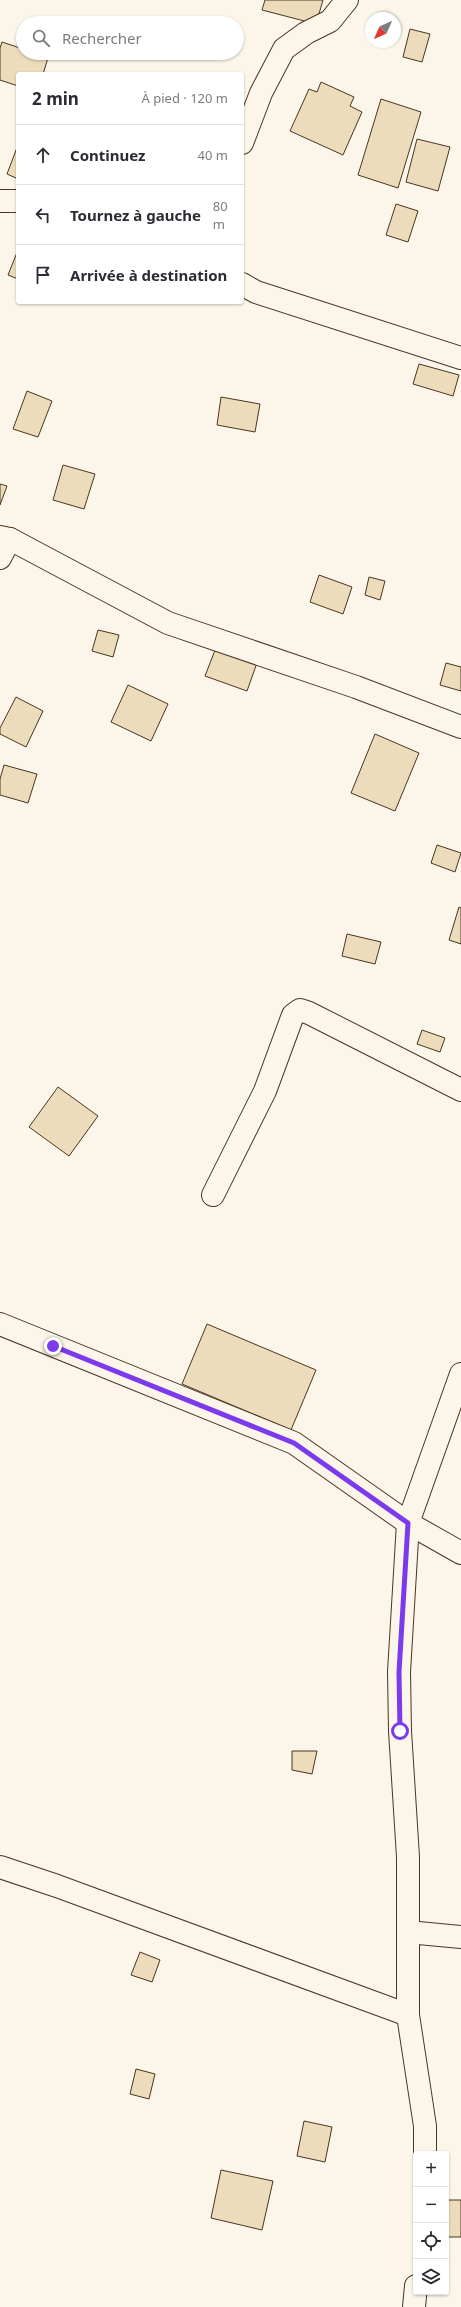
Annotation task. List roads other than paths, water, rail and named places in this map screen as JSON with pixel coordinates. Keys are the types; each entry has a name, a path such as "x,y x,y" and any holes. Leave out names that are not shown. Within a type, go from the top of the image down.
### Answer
{"street":[{"path":"244,138 261,93 284,50 306,34 330,21 347,0"},
{"path":"0,201 16,201"},
{"path":"244,285 256,292 461,358"},
{"path":"3,545 168,623 356,687 461,727"},
{"path":"213,1195 264,1091 293,1015 300,1010 310,1013 461,1090"},
{"path":"0,1324 294,1443 408,1523 461,1553"},
{"path":"425,2151 425,2126 408,2015 408,1857 400,1731 399,1672 408,1523 461,1374"},
{"path":"0,1867 57,1886 408,2015"},
{"path":"408,1932 461,1937"},
{"path":"414,2307 415,2295"}]}
